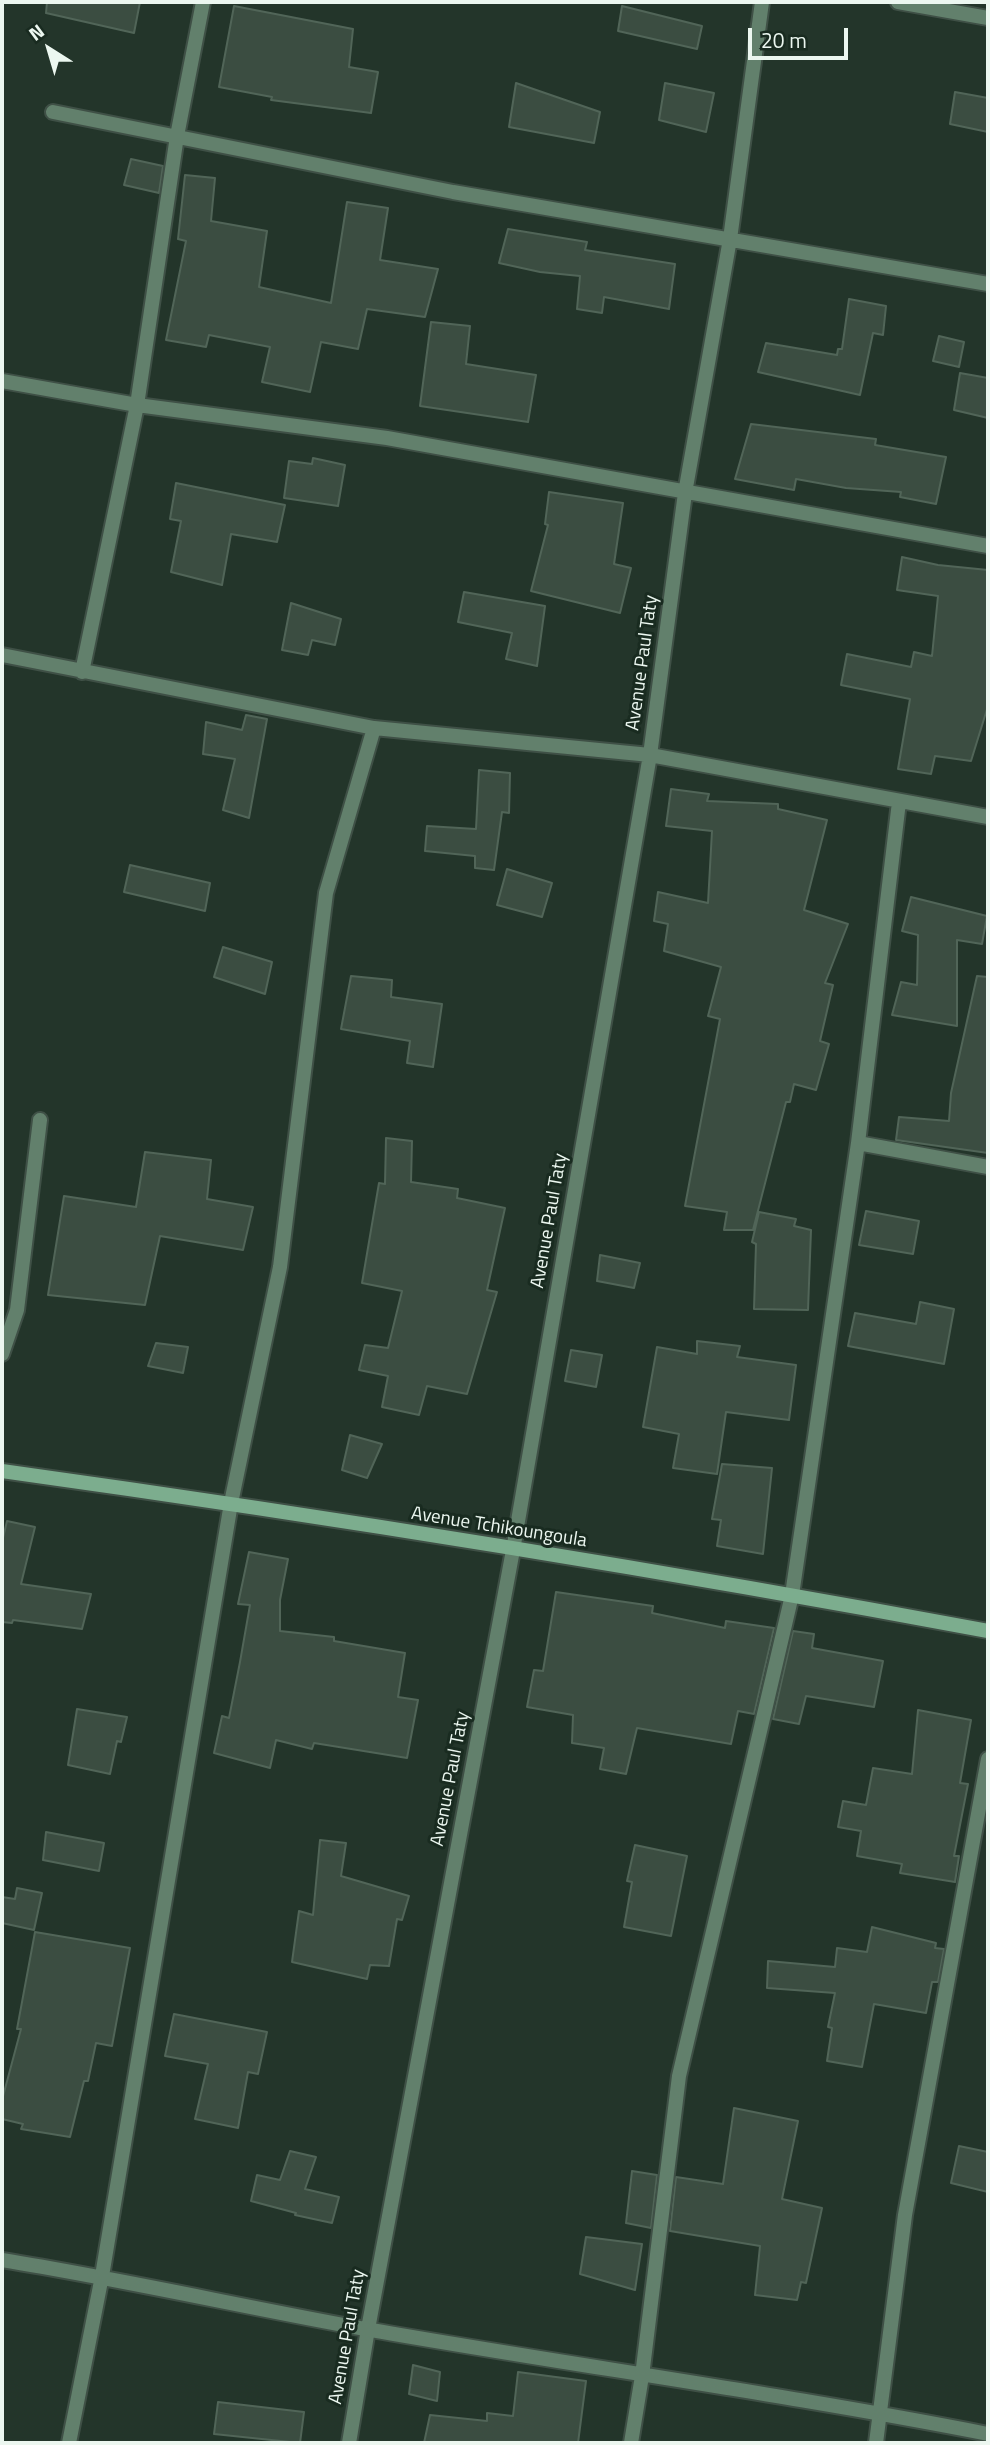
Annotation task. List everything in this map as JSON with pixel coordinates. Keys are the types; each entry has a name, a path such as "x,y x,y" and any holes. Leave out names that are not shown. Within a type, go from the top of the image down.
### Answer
{"street":[{"path":"82,672 136,404 177,136 202,2"},
{"name":"Avenue Paul Taty","path":"349,2443 513,1550 650,755 685,493 730,239 762,2"},
{"path":"898,2 988,18"},
{"path":"53,112 453,192 988,284"},
{"path":"2,380 136,404 387,438 988,546"},
{"path":"2,655 374,728 650,755 988,817"},
{"path":"69,2443 102,2276 231,1503 281,1255 326,893 374,728"},
{"path":"631,2443 642,2376 679,2076 792,1595 858,1143 899,802"},
{"path":"2,1354 17,1310 40,1120"},
{"path":"858,1143 988,1167"},
{"name":"Avenue Tchikoungoula","path":"2,1471 231,1503 792,1595 988,1631"},
{"path":"876,2443 905,2215 988,1759"},
{"path":"2,2260 102,2276 368,2329 642,2376 881,2413 988,2434"}],"building":[{"path":"47,2 140,2 134,33 46,13"},
{"path":"234,6 353,29 349,67 378,72 371,113 271,100 272,97 219,87"},
{"path":"622,6 702,26 697,49 618,31"},
{"path":"516,83 600,112 594,143 509,127"},
{"path":"665,83 714,93 706,132 659,120"},
{"path":"955,92 988,98 988,132 950,124"},
{"path":"131,159 163,166 159,193 124,185"},
{"path":"185,175 215,178 211,221 267,231 259,287 331,303 347,202 388,208 380,260 438,269 425,317 367,309 358,349 321,342 310,392 262,382 270,347 209,335 206,347 166,340 186,241 178,239"},
{"path":"508,229 587,242 585,250 675,264 669,309 604,297 602,313 577,309 580,276 540,272 499,263"},
{"path":"849,299 886,306 883,335 873,333 860,395 758,372 766,343 837,355 838,349 842,349"},
{"path":"431,322 470,326 466,364 536,375 528,422 420,406"},
{"path":"939,336 964,342 959,367 933,361"},
{"path":"960,373 988,378 988,418 954,410"},
{"path":"751,424 876,439 875,445 946,457 936,504 900,497 901,492 846,488 796,479 794,490 735,479"},
{"path":"313,458 345,465 338,506 284,498 289,461 312,464"},
{"path":"176,483 285,505 277,542 231,534 222,585 171,572 181,521 170,519"},
{"path":"549,492 623,503 614,564 631,568 620,613 531,591 548,525 545,524"},
{"path":"902,557 938,565 988,570 988,706 971,761 935,756 931,774 898,769 910,699 841,685 847,654 911,667 914,652 932,656 938,596 897,590"},
{"path":"464,592 545,606 537,666 506,659 512,633 458,622"},
{"path":"291,603 341,619 335,645 312,640 308,655 282,650"},
{"path":"246,715 267,719 249,818 223,810 235,759 203,754 206,722 242,730"},
{"path":"479,770 510,773 509,813 502,812 494,870 475,868 475,856 425,851 427,826 476,829"},
{"path":"671,789 709,794 707,801 778,804 778,809 827,820 804,910 848,924 825,983 833,985 820,1041 829,1044 816,1090 794,1084 790,1102 786,1102 753,1230 724,1230 727,1212 685,1206 720,1019 708,1016 721,967 664,951 668,924 654,921 658,892 708,903 712,831 666,826"},
{"path":"130,865 210,883 205,911 124,892"},
{"path":"507,869 552,883 542,917 497,905"},
{"path":"911,897 987,916 982,944 957,940 957,1026 892,1015 901,982 917,985 918,935 902,931"},
{"path":"223,947 272,962 265,994 214,977"},
{"path":"351,976 392,980 391,997 442,1004 433,1067 407,1063 410,1041 341,1029"},
{"path":"977,976 988,977 988,1153 896,1140 899,1117 949,1121 951,1093"},
{"path":"386,1138 412,1141 411,1182 458,1189 457,1198 505,1208 487,1290 497,1292 467,1394 427,1386 419,1415 382,1407 388,1376 359,1370 365,1345 388,1348 402,1291 362,1283 379,1183 385,1184"},
{"path":"145,1152 211,1160 207,1199 253,1207 243,1250 160,1236 145,1305 48,1295 64,1196 136,1207"},
{"path":"866,1211 919,1221 913,1254 859,1245"},
{"path":"759,1212 796,1219 794,1226 811,1230 808,1310 754,1309 756,1244 752,1242"},
{"path":"600,1255 640,1263 634,1288 597,1281"},
{"path":"920,1302 954,1309 944,1364 848,1346 855,1313 916,1324"},
{"path":"697,1341 740,1346 737,1357 796,1365 789,1420 726,1412 717,1474 673,1468 679,1434 643,1427 657,1347 697,1354"},
{"path":"156,1343 188,1347 183,1373 148,1366"},
{"path":"571,1350 602,1355 596,1387 565,1381"},
{"path":"350,1435 382,1444 367,1478 342,1470"},
{"path":"722,1464 772,1468 763,1554 717,1546 721,1520 712,1519"},
{"path":"7,1521 35,1527 21,1584 91,1594 82,1629 13,1620 12,1623 2,1622 2,1542"},
{"path":"249,1552 288,1559 280,1600 280,1631 334,1637 334,1641 405,1653 398,1697 418,1700 407,1758 314,1743 312,1749 276,1740 270,1768 214,1753 222,1716 229,1718 250,1605 238,1604"},
{"path":"556,1592 653,1606 652,1613 725,1628 726,1621 774,1628 754,1714 738,1711 731,1744 637,1728 626,1774 600,1769 604,1748 572,1743 573,1715 527,1707 534,1670 543,1671"},
{"path":"793,1631 814,1634 812,1648 883,1661 874,1707 806,1696 799,1724 773,1719"},
{"path":"77,1709 127,1717 121,1742 117,1741 110,1774 68,1765"},
{"path":"918,1710 971,1720 960,1783 968,1784 954,1856 959,1856 955,1882 900,1873 902,1864 857,1856 861,1831 838,1827 843,1801 866,1805 873,1768 912,1774"},
{"path":"46,1832 104,1843 99,1871 43,1860"},
{"path":"320,1840 346,1843 341,1876 409,1896 402,1920 397,1919 389,1966 370,1965 367,1979 292,1962 299,1911 313,1915"},
{"path":"635,1845 687,1856 671,1936 624,1927 632,1882 627,1881"},
{"path":"17,1888 42,1893 34,1930 2,1923 2,1897 15,1899"},
{"path":"872,1927 936,1943 935,1948 944,1949 938,1982 932,1982 926,2013 874,2004 862,2067 827,2061 832,2028 828,2027 835,1993 767,1988 768,1961 835,1967 837,1948 867,1952"},
{"path":"35,1932 130,1948 112,2046 96,2043 88,2081 84,2081 70,2137 21,2129 23,2124 2,2119 2,2100 21,2029 17,2029"},
{"path":"174,2014 267,2032 258,2074 248,2072 238,2128 195,2119 208,2064 165,2056"},
{"path":"734,2108 798,2121 782,2199 822,2208 806,2283 801,2282 797,2300 755,2295 760,2246 670,2231 676,2177 723,2184"},
{"path":"959,2146 988,2152 988,2192 951,2183"},
{"path":"290,2151 316,2157 305,2189 339,2197 332,2223 251,2201 257,2175 280,2180"},
{"path":"632,2171 657,2175 651,2228 626,2223"},
{"path":"586,2237 642,2244 635,2290 580,2274"},
{"path":"413,2365 440,2372 437,2401 409,2394"},
{"path":"518,2372 586,2381 578,2443 424,2443 430,2415 487,2421 487,2413 513,2416"},
{"path":"218,2402 304,2412 300,2443 214,2434"}]}
